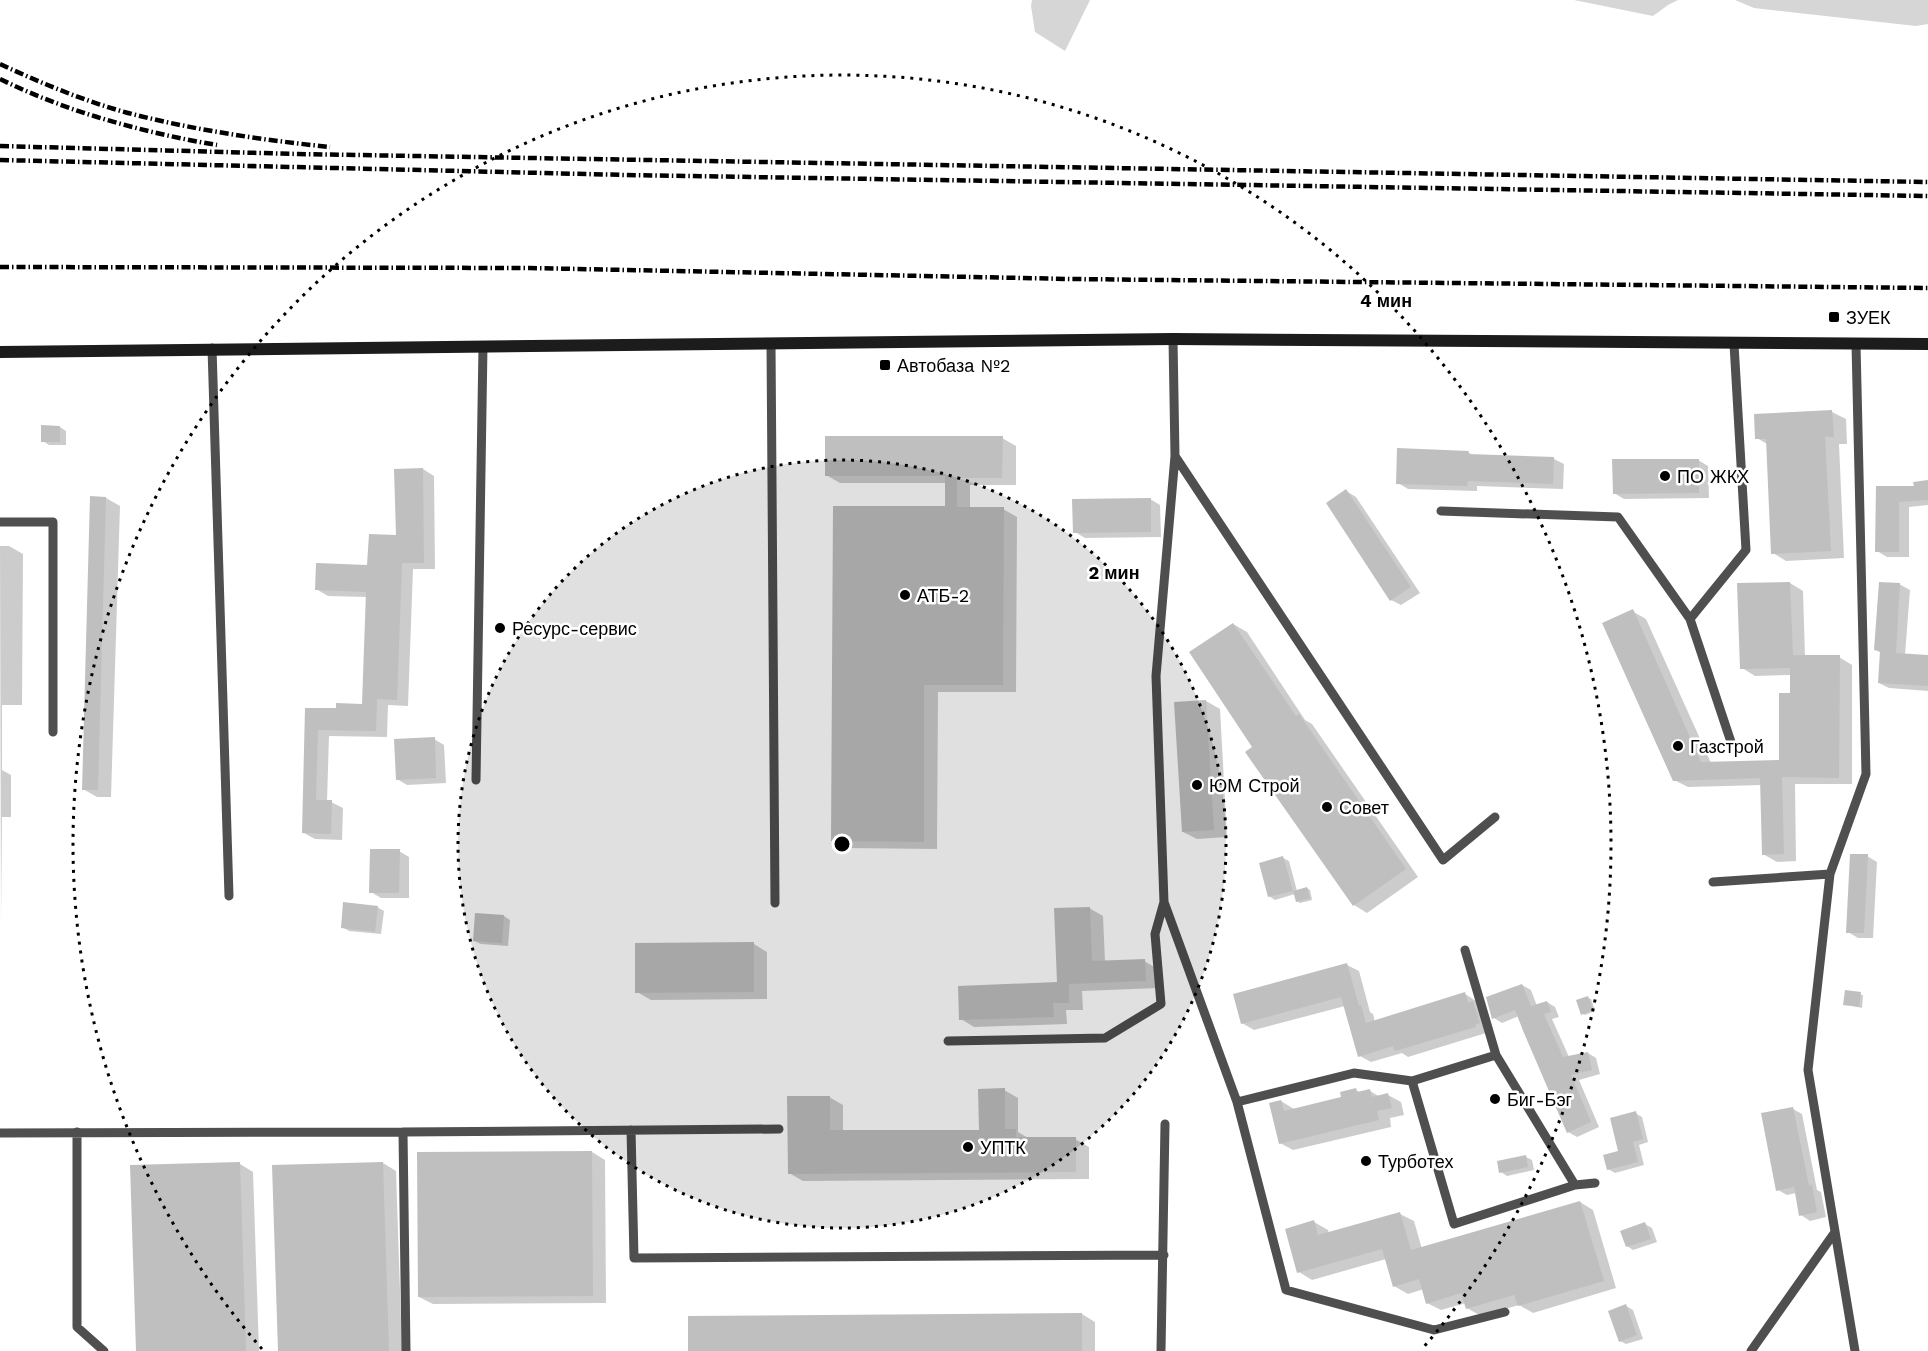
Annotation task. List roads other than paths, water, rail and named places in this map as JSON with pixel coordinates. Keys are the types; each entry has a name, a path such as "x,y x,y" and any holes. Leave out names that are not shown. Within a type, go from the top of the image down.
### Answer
{"street":[{"path":"0,352 1173,339 1928,344"}],"lane":[{"path":"948,1041 1105,1038 1161,1004 1155,934 1164,902 1156,676 1175,456 1173,339"},
{"path":"771,343 775,903"},
{"path":"1690,619 1746,550 1734,344"},
{"path":"1855,1351 1808,1070 1830,874 1866,774 1856,344"},
{"path":"476,780 483,346"},
{"path":"212,348 229,896"},
{"path":"1175,456 1443,860 1495,817"},
{"path":"1441,511 1618,517 1690,619 1732,745"},
{"path":"0,522 53,522 53,732"},
{"path":"1713,882 1830,874"},
{"path":"1164,902 1237,1102 1286,1290 1434,1330 1505,1312"},
{"path":"1466,950 1496,1055 1575,1185"},
{"path":"1237,1102 1354,1073 1412,1081 1496,1055"},
{"path":"1412,1081 1454,1224 1575,1185 1595,1183"},
{"path":"1161,1351 1165,1124"},
{"path":"0,1133 779,1129"},
{"path":"631,1130 634,1258 1164,1255"},
{"path":"77,1132 76,1327 104,1351"},
{"path":"403,1132 406,1351"},
{"path":"1750,1351 1835,1232"}],"railway":[{"path":"0,64 63,91 128,113 228,134 330,147"},
{"path":"0,79 52,102 107,120 134,128 217,145"},
{"path":"0,146 298,154 1928,182"},
{"path":"0,160 627,175 1928,196"},
{"path":"0,267 530,268 1071,279 1928,288"}],"place":[{"name":"ЗУЕК","path":"1834,317"},
{"name":"Автобаза №2","path":"885,365"},
{"name":"ПО ЖКХ","path":"1665,476"},
{"name":"АТБ-2","path":"905,595"},
{"name":"Ресурс-сервис","path":"500,628"},
{"name":"Газстрой","path":"1678,746"},
{"name":"ЮМ Строй","path":"1197,785"},
{"name":"Совет","path":"1327,807"},
{"name":"Биг-Бэг","path":"1495,1099"},
{"name":"УПТК","path":"968,1147"},
{"name":"Турботех","path":"1366,1161"}]}
